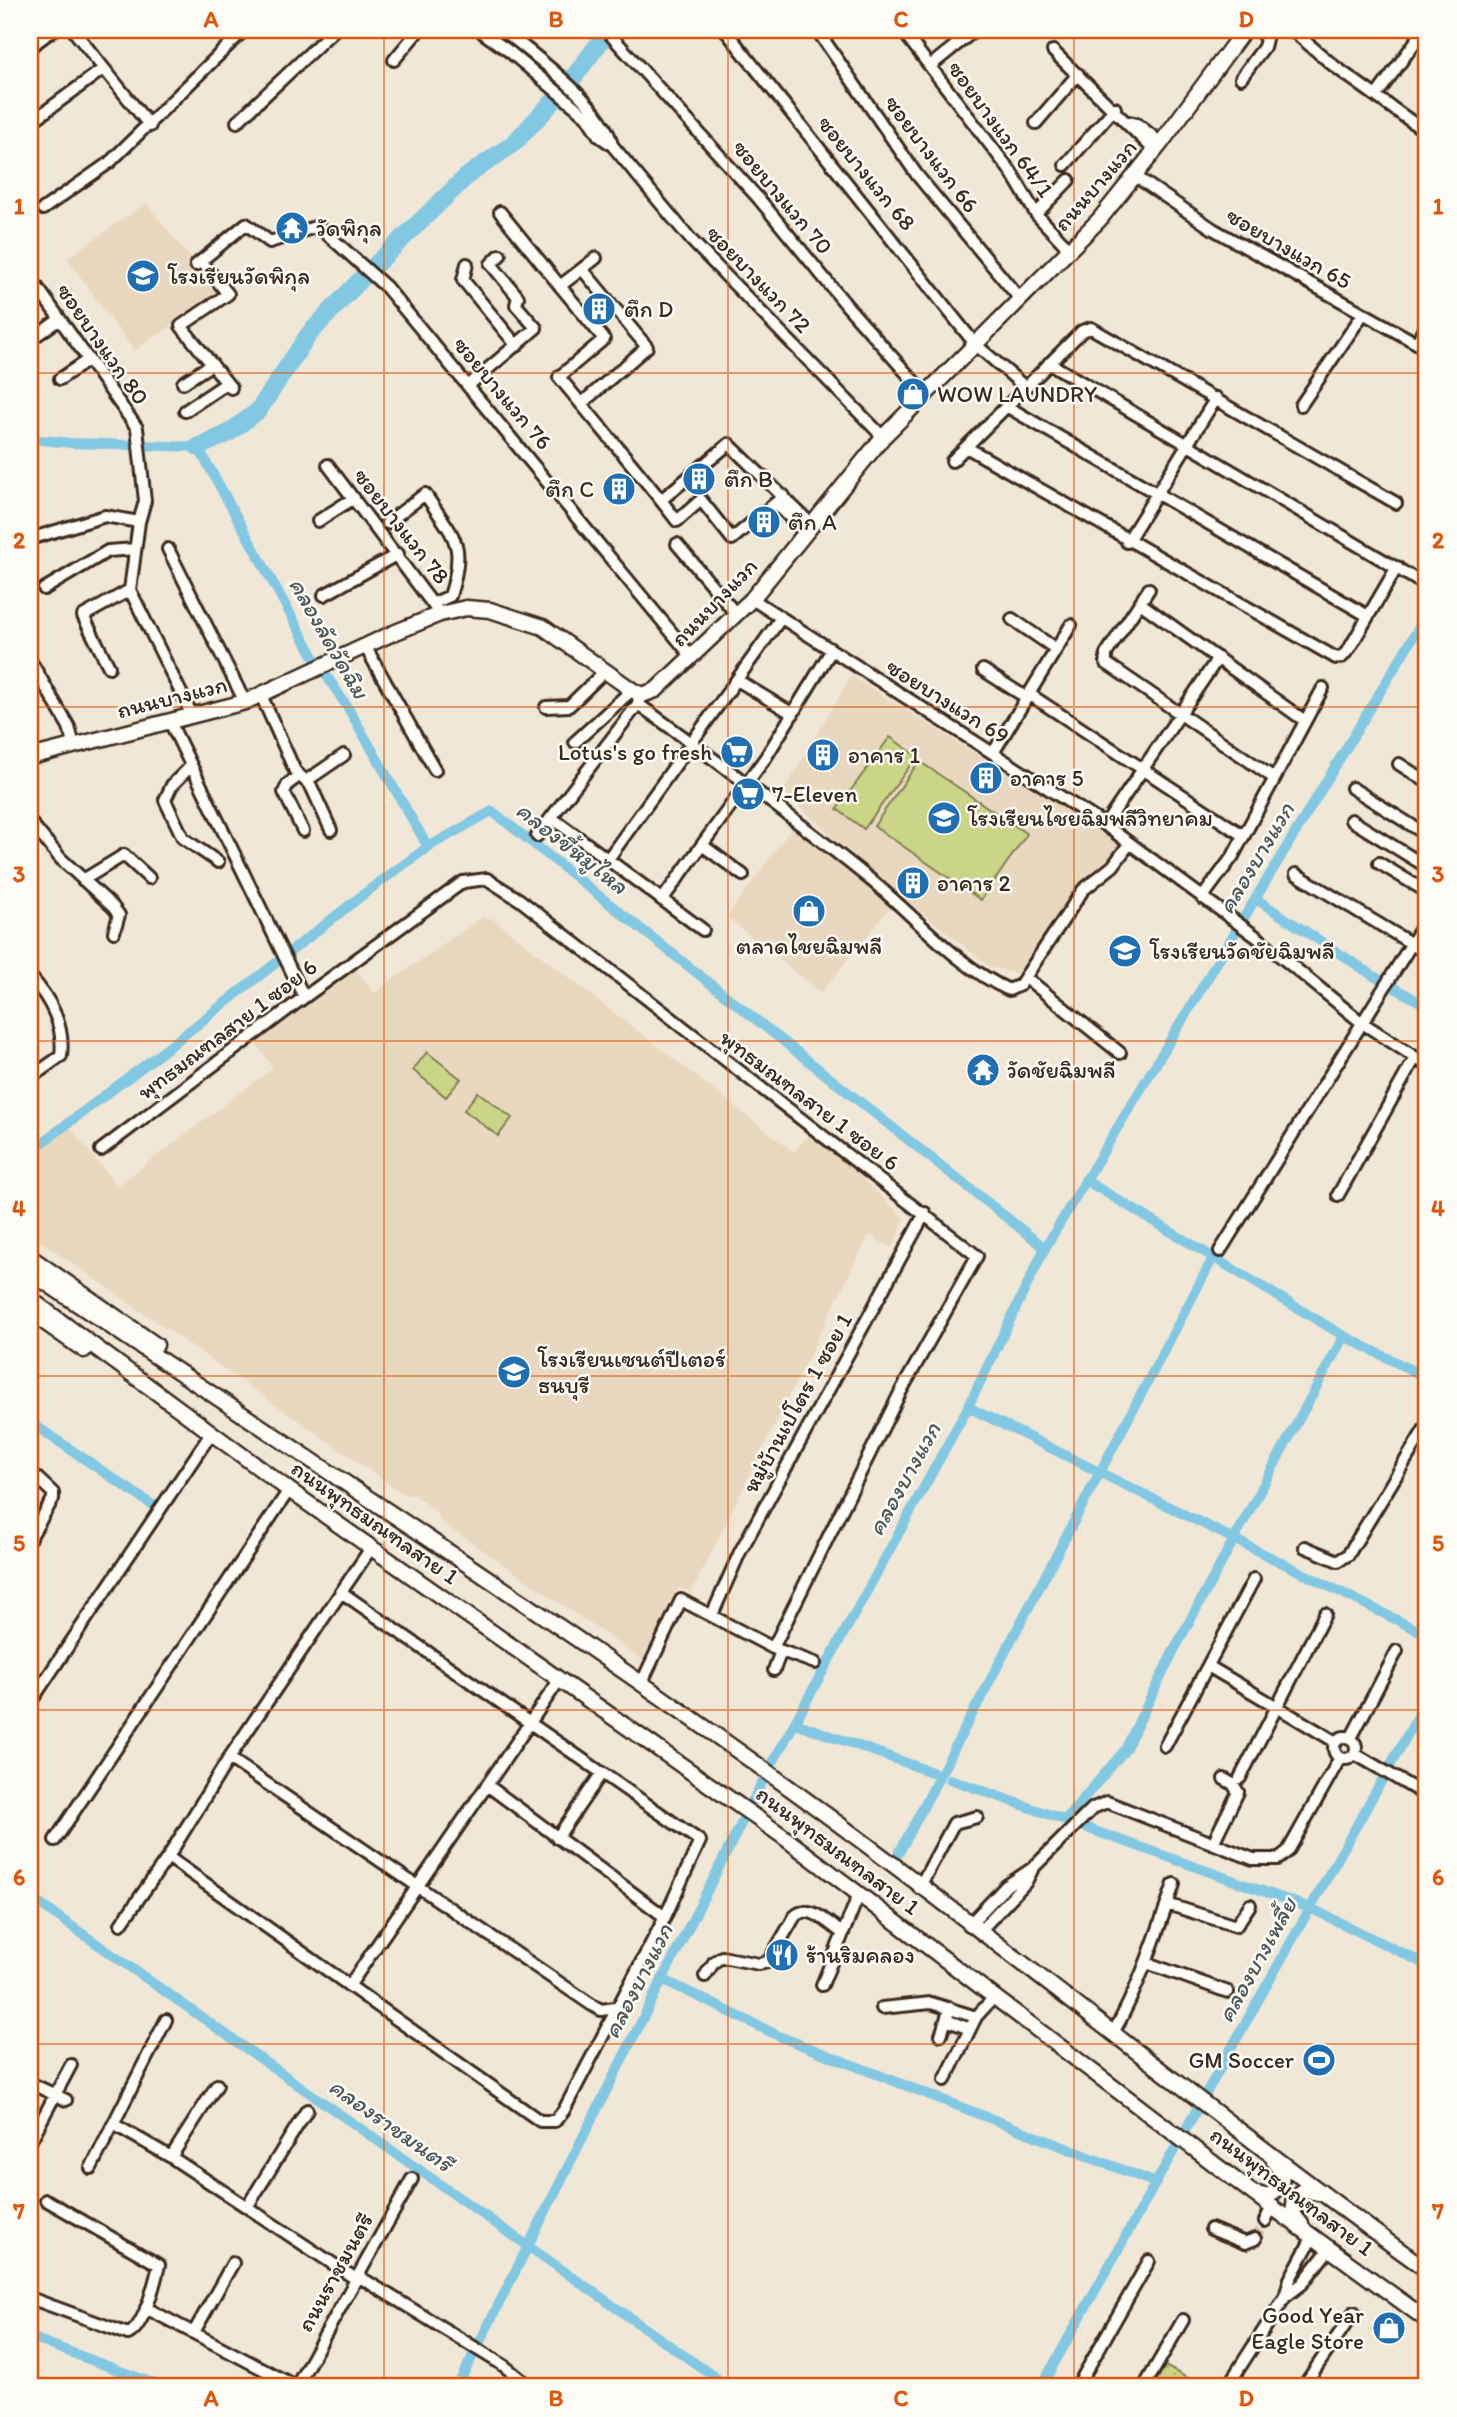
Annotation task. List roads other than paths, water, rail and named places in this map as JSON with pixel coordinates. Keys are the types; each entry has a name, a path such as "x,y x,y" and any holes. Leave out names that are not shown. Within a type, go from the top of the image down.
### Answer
{"main road":[{"name":"ถนนบางแวก","path":"30,757 245,702 365,646 437,608 478,608 529,621 562,638 636,696 656,690 752,598 883,437 1070,250 1158,147 1196,91 1244,30"},
{"name":"ถนนพุทธมณฑลสาย 1","path":"30,1257 165,1351 231,1405"},
{"name":"ถนนพุทธมณฑลสาย 1","path":"30,1272 231,1405 744,1755 1113,2033 1269,2155 1427,2270"},
{"name":"ถนนพุทธมณฑลสาย 1","path":"30,1299 289,1490 781,1835 1246,2188 1427,2320"},
{"name":"ถนนพุทธมณฑลสาย 1","path":"30,1312 139,1389 212,1432"},
{"path":"1246,2188 1262,2196 1278,2191 1283,2183 1282,2172 1269,2155"},
{"path":"1309,2233 1293,2214 1295,2197 1303,2191 1311,2190 1331,2200"}],"street":[{"path":"30,47 53,30"},
{"path":"73,30 150,126"},
{"path":"43,209 110,162 150,126 244,30"},
{"path":"237,122 334,30"},
{"path":"394,60 419,30"},
{"path":"503,30 594,108 610,130 612,145"},
{"name":"ซอยบางแวก 70","path":"606,30 637,61 926,395"},
{"name":"ซอยบางแวก 68","path":"724,30 975,344 1025,387"},
{"name":"ซอยบางแวก 66","path":"817,30 917,175 1020,299"},
{"name":"ซอยบางแวก 64/1","path":"902,30 1018,181 1036,214 1070,250"},
{"path":"930,66 975,30"},
{"path":"1241,78 1264,47 1266,38 1259,30"},
{"path":"1292,30 1419,127"},
{"path":"1376,96 1424,30"},
{"name":"ซอยบางแวก 72","path":"483,33 510,52 587,117 599,136 612,145 692,241 883,437"},
{"path":"1053,51 1129,122 1131,131 1158,147"},
{"path":"30,123 103,69"},
{"path":"1036,123 1078,74"},
{"path":"1065,165 1115,108"},
{"name":"ซอยบางแวก 65","path":"1135,176 1213,229 1422,346"},
{"path":"1036,214 1069,180"},
{"path":"500,212 604,339 559,376 677,521 701,500 732,539 781,500"},
{"name":"ซอยบางแวก 76","path":"212,364 181,326 228,294 198,263 246,224 270,242 318,226 386,287 692,657"},
{"path":"469,385 536,328 516,305 518,297 491,264 500,256"},
{"path":"560,286 589,263 647,347 581,404"},
{"path":"467,264 464,280 517,346"},
{"name":"ซอยบางแวก 80","path":"30,277 137,428 145,501 139,522 130,590"},
{"path":"1301,405 1363,314"},
{"path":"30,340 60,319"},
{"path":"1422,346 1427,323"},
{"path":"952,461 1082,331 1091,328 1396,503"},
{"path":"60,379 88,359"},
{"path":"1049,363 1427,586"},
{"path":"183,383 212,364 229,386 185,411"},
{"path":"1127,542 1216,398"},
{"path":"1006,406 1156,496 1368,616"},
{"path":"661,500 729,444 810,530"},
{"path":"966,447 1127,542 1336,658 1344,655 1397,567"},
{"name":"ซอยบางแวก 78","path":"328,465 437,608"},
{"path":"387,523 425,494 452,535 460,565 450,596 437,608"},
{"path":"318,521 354,498"},
{"path":"33,538 105,516 139,522"},
{"path":"677,544 736,614"},
{"path":"44,589 108,551 135,549"},
{"path":"168,549 245,702"},
{"path":"324,595 398,554"},
{"path":"1149,589 1105,659 1109,666 1274,778"},
{"path":"109,667 83,616 130,590 192,715"},
{"name":"ซอยบางแวก 69","path":"752,598 1105,825 1258,938 1361,1022 1427,1065"},
{"path":"1140,603 1305,720"},
{"path":"608,859 781,618"},
{"path":"1012,619 1056,649"},
{"path":"993,753 1071,625"},
{"path":"365,646 435,770"},
{"path":"662,900 746,785 831,651"},
{"path":"1105,825 1219,658"},
{"path":"30,660 69,727 74,745"},
{"path":"546,707 569,706 606,670"},
{"path":"983,670 1144,769 1244,836"},
{"path":"737,680 793,714"},
{"path":"1202,898 1244,836 1323,688"},
{"path":"261,695 302,779 311,786 331,831"},
{"path":"575,742 636,696"},
{"path":"636,696 691,744 800,822 887,894 927,932 999,985 1013,991 1083,890 1113,866 1129,844"},
{"path":"537,836 636,696"},
{"path":"170,722 303,997"},
{"path":"303,831 284,792 288,784 344,755"},
{"path":"1399,764 1427,782"},
{"path":"191,766 172,785 165,800 183,838 218,862"},
{"path":"1352,788 1427,835"},
{"path":"552,818 703,930"},
{"path":"1351,820 1427,867"},
{"path":"30,822 119,915 114,932"},
{"path":"702,845 743,875"},
{"path":"83,880 124,855 149,878"},
{"path":"1379,863 1427,892"},
{"path":"1296,874 1427,953"},
{"name":"พุทธมณฑลสาย 1 ซอย 6","path":"102,1150 303,997 463,882 487,879 520,900 691,1036 925,1213 977,1256 901,1391 777,1650"},
{"path":"1220,1251 1427,919"},
{"path":"30,976 57,1013 62,1048 61,1056 30,1078"},
{"path":"1025,977 1120,1053"},
{"path":"1338,1195 1415,1058"},
{"name":"หมู่บ้านเปโตร 1 ซอย 1","path":"712,1615 740,1552 925,1213"},
{"path":"1305,1547 1338,1561 1348,1555 1427,1425"},
{"path":"30,1703 212,1432"},
{"path":"30,1538 54,1499 53,1493 36,1477"},
{"path":"55,1840 289,1490"},
{"path":"121,1924 371,1548"},
{"path":"1165,1746 1254,1579"},
{"path":"168,1857 546,2123 555,2121 564,2110 615,2008 665,1917 700,1841 341,1592"},
{"path":"641,1684 681,1600 777,1650 815,1663"},
{"path":"1240,1778 1325,1614"},
{"path":"774,1670 777,1650"},
{"path":"1351,1738 1397,1651"},
{"path":"1208,1666 1278,1705 1336,1742"},
{"path":"349,1986 560,1679"},
{"path":"1342,1737 1351,1738 1356,1745 1355,1754 1348,1759 1340,1758 1335,1752 1336,1742 1342,1737"},
{"path":"1355,1754 1424,1795 1427,1780"},
{"path":"229,1758 592,2005 601,2010 615,2008"},
{"path":"974,1929 1006,1886 1033,1868 1083,1818 1107,1802 1253,1859 1278,1859 1288,1852 1340,1758"},
{"path":"557,1838 601,1773"},
{"path":"1213,1843 1238,1792 1233,1784 1224,1779"},
{"path":"487,1785 665,1917"},
{"path":"919,1888 954,1823 977,1817"},
{"path":"1113,2033 1129,2005 1147,1963 1174,1884"},
{"path":"821,1985 859,1894"},
{"path":"1167,1904 1236,1926 1250,1905"},
{"path":"705,1976 714,1962 722,1957 759,1964 768,1962 795,1916 802,1910 809,1910 841,1932"},
{"path":"1147,1963 1228,1992"},
{"path":"946,2080 976,2017 995,1996"},
{"path":"882,2008 920,2002 976,2017"},
{"path":"941,2035 950,2008"},
{"path":"91,2168 116,2125 166,2020"},
{"path":"946,2020 970,2029"},
{"path":"30,2142 71,2065"},
{"path":"30,2083 66,2100"},
{"path":"172,2157 217,2085"},
{"path":"247,2207 307,2110"},
{"path":"116,2125 172,2157 356,2279 363,2279 503,2365 530,2387"},
{"name":"ถนนราชมนตรี","path":"296,2387 412,2179"},
{"path":"30,2298 128,2334 134,2332 146,2308 159,2265 155,2260 46,2200"},
{"path":"1265,2221 1272,2207"},
{"path":"1210,2229 1245,2242 1255,2239"},
{"path":"1227,2387 1285,2297 1309,2233"},
{"path":"1285,2297 1303,2284 1330,2248"},
{"path":"1077,2387 1149,2261"},
{"path":"194,2332 233,2263"},
{"path":"146,2308 296,2387"},
{"path":"1303,2387 1354,2312"},
{"path":"1143,2387 1183,2320"}],"waterway":[{"path":"198,447 227,434 258,411 309,334 365,275 467,176 514,143 564,90 609,30"},
{"name":"คลองลัดวัดฉิม","path":"30,439 198,447 314,657 348,708 428,847"},
{"name":"คลองบางแวก","path":"457,2387 760,1786 968,1407 1045,1248 1427,614"},
{"name":"คลองขี้หมูไหล","path":"30,1152 369,890 428,847 492,811 1045,1248"},
{"path":"1256,899 1377,978 1427,1006"},
{"path":"1085,1180 1344,1336 1427,1378"},
{"path":"899,1853 1213,1258"},
{"path":"1065,1820 1125,1750 1173,1652 1344,1336"},
{"path":"968,1407 1427,1635"},
{"path":"30,1422 154,1506"},
{"name":"คลองบางเพลี้ย","path":"1041,2387 1427,1700"},
{"path":"795,1723 940,1775"},
{"path":"950,1779 1310,1908 1427,1965"},
{"name":"คลองราชมนตรี","path":"30,1897 729,2387"},
{"path":"662,1979 781,2037 1156,2183"},
{"path":"30,2337 163,2387"}],"tunnel":[{"path":"1255,2239 1265,2221"}],"place":[{"name":"วัดพิกุล","path":"292,228"},
{"name":"โรงเรียนวัดพิกุล","path":"143,276"},
{"name":"ตึก D","path":"599,309"},
{"name":"WOW LAUNDRY","path":"913,394"},
{"name":"ตึก B","path":"699,479"},
{"name":"ตึก C","path":"619,489"},
{"name":"ตึก A","path":"764,522"},
{"name":"Lotus's go fresh","path":"737,752"},
{"name":"อาคาร 1","path":"823,755"},
{"name":"อาคาร 5","path":"986,778"},
{"name":"7-Eleven","path":"748,794"},
{"name":"โรงเรียนไชยฉิมพลีวิทยาคม","path":"944,818"},
{"name":"อาคาร 2","path":"913,883"},
{"name":"ตลาดไชยฉิมพลี","path":"809,911"},
{"name":"โรงเรียนวัดชัยฉิมพลี","path":"1125,951"},
{"name":"วัดชัยฉิมพลี","path":"983,1070"},
{"name":"โรงเรียนเซนต์ปีเตอร์ ธนบุรี","path":"514,1372"},
{"name":"ร้านริมคลอง","path":"782,1955"},
{"name":"GM Soccer","path":"1319,2060"},
{"name":"Good Year Eagle Store","path":"1389,2328"}]}
